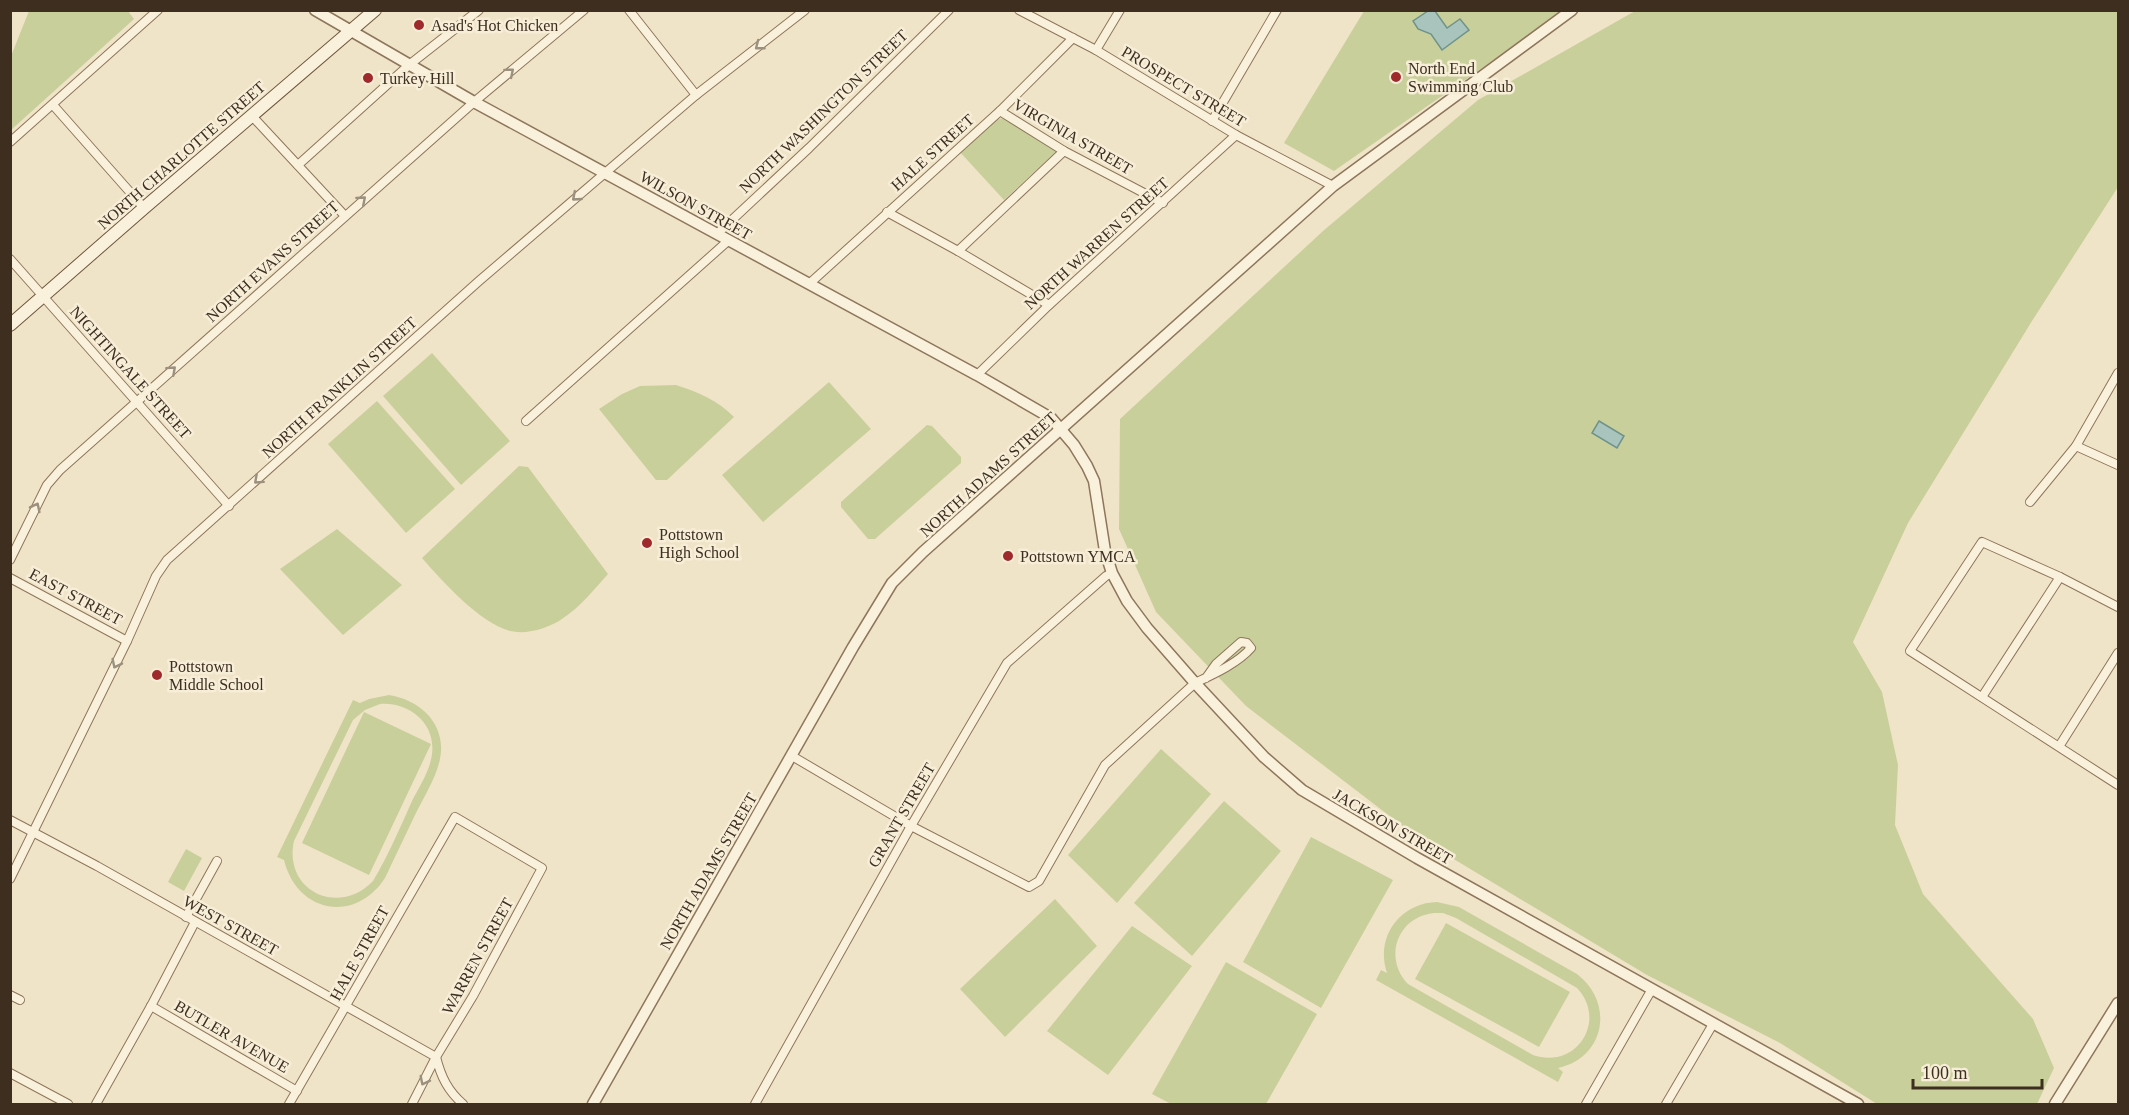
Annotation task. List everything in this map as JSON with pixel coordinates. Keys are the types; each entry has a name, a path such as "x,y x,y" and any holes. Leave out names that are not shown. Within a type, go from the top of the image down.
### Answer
{"main road":[{"name":"NORTH CHARLOTTE STREET","path":"10,325 375,10"}],"street":[{"path":"10,142 158,10"},
{"name":"WILSON STREET","path":"315,10 474,102 977,375 1051,418 1061,429"},
{"path":"298,165 409,65 479,10"},
{"name":"NORTH EVANS STREET","path":"10,560 46,485 474,102 584,10"},
{"path":"629,10 696,95"},
{"name":"NORTH FRANKLIN STREET","path":"10,879 127,641 156,576 167,561 479,281 696,95 805,10"},
{"name":"NORTH WASHINGTON STREET","path":"718,233 809,148 949,10"},
{"name":"PROSPECT STREET","path":"1019,10 1096,50 1236,135 1333,186"},
{"path":"1096,50 1120,10"},
{"path":"1212,121 1277,10"},
{"name":"NORTH ADAMS STREET","path":"593,1104 858,638 886,591 898,576 1333,186 1572,10"},
{"name":"HALE STREET","path":"809,285 1000,111 1072,38"},
{"path":"53,105 144,208"},
{"name":"VIRGINIA STREET","path":"1000,111 1064,151 1163,203"},
{"path":"252,116 345,216"},
{"name":"NORTH WARREN STREET","path":"977,375 1049,305 1236,135"},
{"path":"958,251 1064,151"},
{"path":"887,212 1049,305"},
{"path":"526,421 729,240"},
{"name":"NIGHTINGALE STREET","path":"10,259 229,506"},
{"path":"2030,502 2076,446 2118,373"},
{"name":"JACKSON STREET","path":"1061,429 1079,452 1094,481 1112,573 1133,611 1195,683 1264,757 1302,790 1387,841 1858,1104"},
{"path":"2076,446 2118,465"},
{"path":"2118,607 2060,577 1982,542 1910,651 2060,745 2118,785"},
{"name":"GRANT STREET","path":"755,1104 911,826 1007,663 1112,573"},
{"path":"1982,697 2060,577"},
{"name":"EAST STREET","path":"10,578 127,641"},
{"path":"792,756 911,826 1029,886 1038,881 1105,765 1195,683 1206,678 1245,655 1251,648 1247,643 1241,642 1216,664 1206,678"},
{"path":"2060,745 2118,653"},
{"name":"HALE STREET","path":"289,1104 454,817 542,868"},
{"name":"WEST STREET","path":"10,820 97,866 436,1057"},
{"path":"186,917 217,861"},
{"name":"WARREN STREET","path":"412,1104 542,868"},
{"path":"96,1104 152,1006 195,922"},
{"path":"1586,1104 1652,989"},
{"path":"10,995 20,1000"},
{"path":"2055,1104 2118,1003"},
{"name":"BUTLER AVENUE","path":"152,1006 297,1091"},
{"path":"1666,1104 1713,1024"},
{"path":"436,1057 444,1082 463,1104"},
{"path":"10,1073 68,1104"}],"green space":[{"path":"29,11 128,11 134,19 11,130 11,56"},
{"name":"North End Swimming Club","path":"1364,11 1564,11 1334,171 1284,143"},
{"path":"1635,11 2118,11 2118,187 2032,321 1908,523 1853,642 1882,692 1898,765 1895,825 1923,894 2033,1019 2054,1068 2037,1104 1877,1104 1780,1043 1647,975 1417,837 1246,706 1156,612 1119,529 1120,419 1323,231 1478,100"},
{"path":"1003,118 1057,151 1004,200 959,151 995,120"},
{"path":"432,353 510,441 461,485 383,396"},
{"path":"829,382 871,429 763,522 722,475"},
{"path":"676,385 707,397 734,417 667,480 656,480 599,409 622,394 640,386"},
{"path":"377,401 455,489 406,533 328,444"},
{"path":"927,425 932,426 961,457 961,463 875,539 868,539 841,507 841,502"},
{"path":"519,466 528,467 608,574 581,604 562,619 544,628 523,632 498,627 486,619 462,600 422,558"},
{"path":"337,529 402,585 343,635 280,569"},
{"path":"389,695 421,708 435,725 439,735 440,759 433,780 385,878 373,893 358,902 343,906 328,906 314,901 301,892 291,878 284,860 277,857 353,700 360,703","holes":["380,704 391,704 410,711 425,724 430,733 432,754 427,773 373,881 359,892 345,897 330,897 317,893 305,885 297,873 293,859 294,841 353,720 365,710"]},
{"path":"364,712 431,744 369,875 302,843"},
{"path":"1161,749 1211,794 1117,903 1068,855"},
{"path":"1224,801 1281,851 1192,956 1134,903"},
{"path":"1311,837 1393,880 1321,1008 1243,962"},
{"path":"186,849 202,858 184,891 168,882"},
{"path":"1055,899 1097,946 1005,1037 960,989"},
{"path":"1437,902 1459,907 1577,974 1589,986 1597,1000 1600,1014 1595,1042 1574,1062 1558,1068 1563,1072 1558,1082 1376,980 1381,970 1387,973 1384,947 1393,925 1411,909","holes":["1443,913 1456,918 1577,988 1586,1001 1589,1014 1588,1028 1583,1039 1574,1049 1562,1056 1549,1058 1533,1055 1408,984 1400,974 1396,962 1395,951 1398,940 1403,930 1411,922 1421,916"]},
{"path":"1446,923 1570,992 1539,1047 1415,979"},
{"path":"1132,926 1192,966 1108,1075 1047,1031"},
{"path":"1226,962 1317,1014 1266,1104 1171,1104 1152,1094"}],"water":[{"path":"1428,11 1435,11 1447,28 1460,19 1469,30 1442,50 1431,34 1418,29 1413,21"},
{"path":"1599,421 1624,436 1617,448 1592,433"}],"place":[{"name":"Asad's Hot Chicken","path":"419,25"},
{"name":"North End Swimming Club","path":"1396,77"},
{"name":"Turkey Hill","path":"368,78"},
{"name":"Pottstown High School","path":"647,543"},
{"name":"Pottstown YMCA","path":"1008,556"},
{"name":"Pottstown Middle School","path":"157,675"}]}
